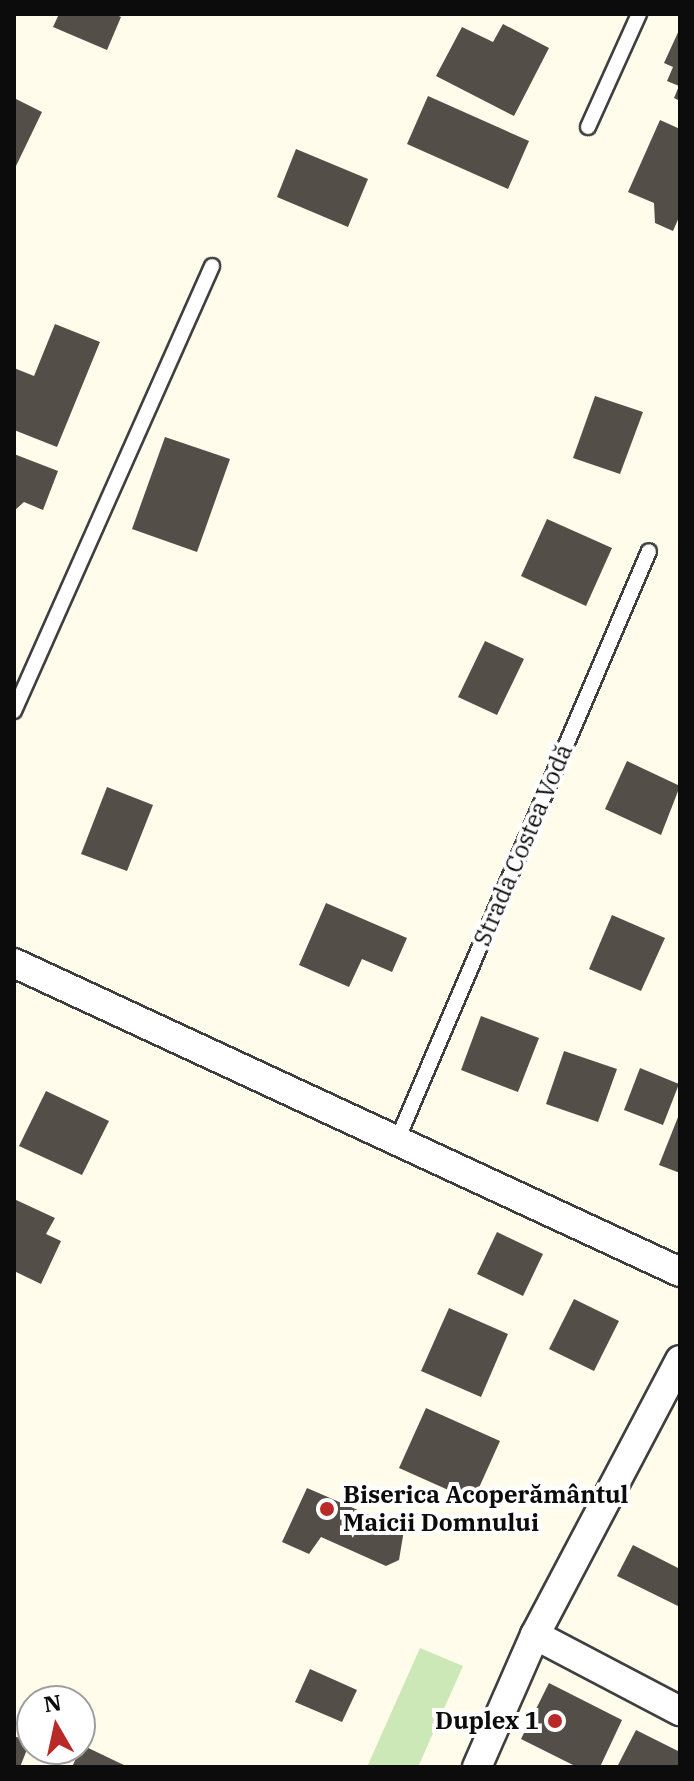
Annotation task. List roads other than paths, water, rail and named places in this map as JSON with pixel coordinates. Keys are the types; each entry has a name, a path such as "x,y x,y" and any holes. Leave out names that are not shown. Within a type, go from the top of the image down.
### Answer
{"street":[{"path":"14,963 398,1138 680,1272"},
{"path":"477,1767 535,1635 680,1360"},
{"path":"535,1635 680,1711"}],"lane":[{"path":"588,127 639,14"},
{"path":"14,711 212,266"},
{"name":"Strada Costea Vodă","path":"398,1138 649,551"}],"place":[{"name":"Biserica Acoperământul Maicii Domnului","path":"327,1509"},
{"name":"Duplex 1","path":"555,1721"}]}
